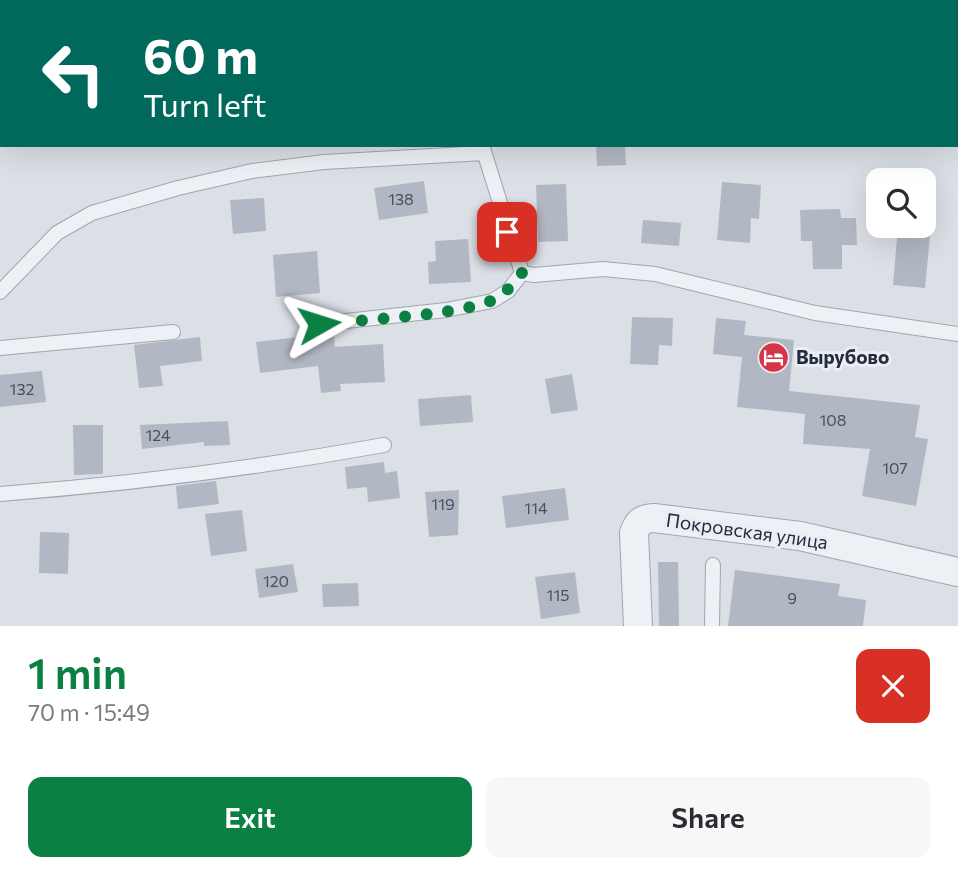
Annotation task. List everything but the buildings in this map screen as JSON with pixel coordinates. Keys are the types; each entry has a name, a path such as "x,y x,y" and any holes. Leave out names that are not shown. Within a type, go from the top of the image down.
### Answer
{"street":[{"name":"Покровская улица","path":"638,626 634,533 637,524 643,519 654,518 800,536 958,572"}],"lane":[{"path":"0,292 57,233 92,213 253,171 312,163 483,149 522,273"},
{"path":"522,273 534,275 603,269 655,274 815,313 958,334"},
{"path":"319,324 446,310 492,301 508,291 522,273"},
{"path":"0,348 173,332"},
{"path":"0,494 82,488 299,460 384,445"},
{"path":"712,626 713,565"}],"place":[{"name":"Вырубово","path":"773,357"}],"route":[{"path":"319,324 446,310 492,301 508,291 522,273 507,232"}]}
